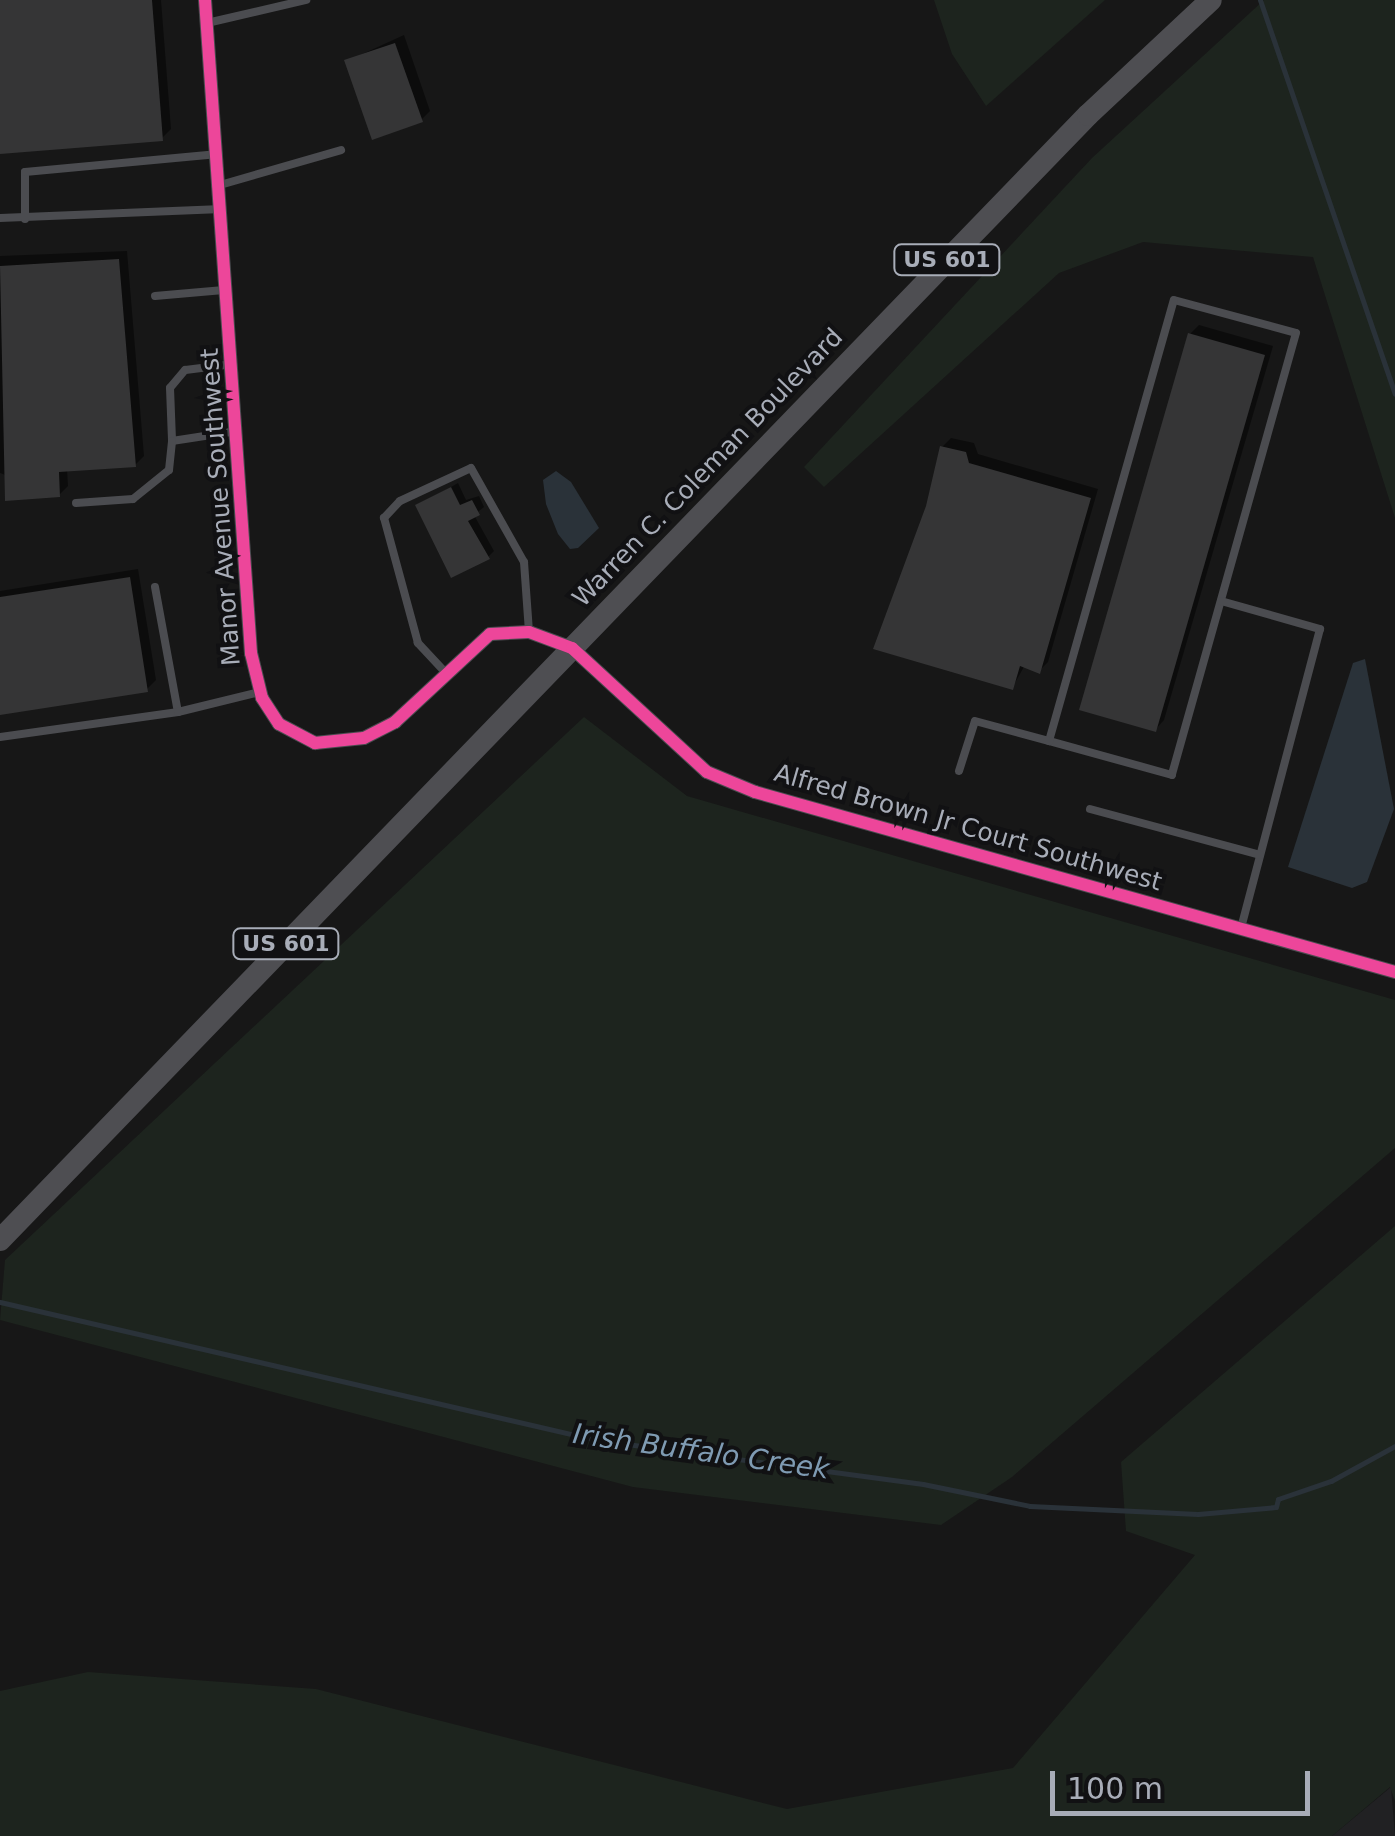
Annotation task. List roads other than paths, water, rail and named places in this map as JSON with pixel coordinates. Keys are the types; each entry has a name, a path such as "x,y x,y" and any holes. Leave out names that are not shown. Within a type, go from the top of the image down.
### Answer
{"highway":[{"name":"Warren C. Coleman Boulevard","path":"0,1240 1088,115 1211,0"}],"street":[{"name":"Manor Avenue Southwest","path":"205,0 229,290 251,652 260,692 291,734 332,744 395,722 490,634 529,632"},
{"path":"529,632 572,648"},
{"name":"Alfred Brown Jr Court Southwest","path":"572,648 707,772 774,797 1395,972"}],"lane":[{"path":"207,23 306,0"},
{"path":"220,185 341,150"},
{"path":"25,219 26,172 218,154"},
{"path":"0,218 222,209"},
{"path":"155,296 229,290"},
{"path":"959,771 975,721 1172,775 1296,333 1174,300 1050,741"},
{"path":"76,503 132,499 169,470 170,388 185,370 233,364"},
{"path":"172,441 236,431"},
{"path":"445,672 418,643 384,518 400,501 471,468 524,562 529,632"},
{"path":"155,588 178,712"},
{"path":"1221,600 1320,630 1241,929"},
{"path":"0,737 178,712 260,692"},
{"path":"1090,808 1260,856"}],"waterway":[{"path":"1260,0 1395,394"},
{"name":"Irish Buffalo Creek","path":"0,1302 597,1440 923,1484 1030,1506 1198,1514 1276,1507 1278,1499 1331,1481 1395,1446"}]}
